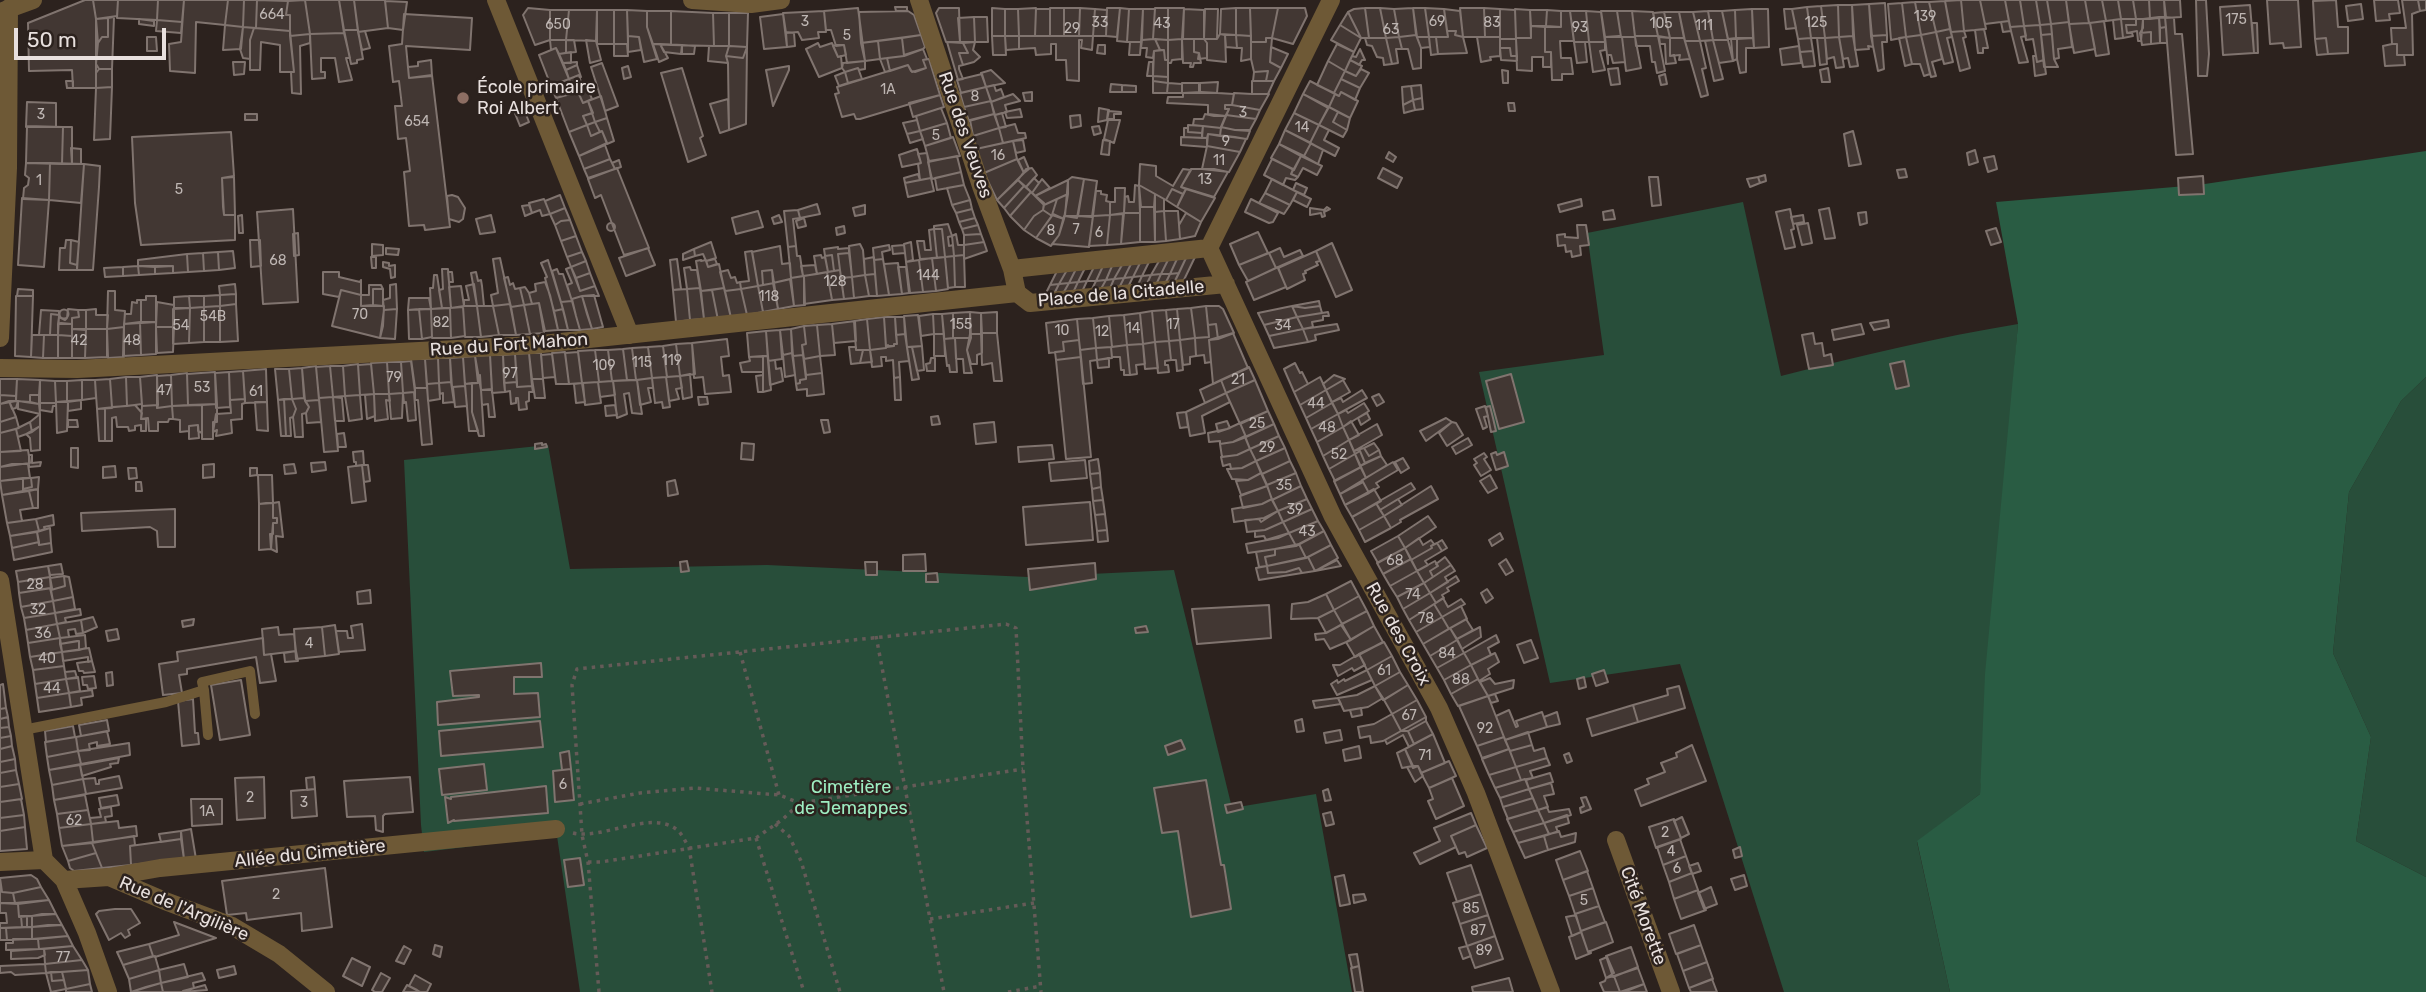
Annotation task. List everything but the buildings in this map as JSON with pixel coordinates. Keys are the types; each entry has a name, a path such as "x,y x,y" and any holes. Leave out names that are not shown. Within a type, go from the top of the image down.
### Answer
{"street":[{"path":"0,338 8,168 5,10 33,0"},
{"path":"496,0 630,335"},
{"path":"692,0 751,4 781,0"},
{"name":"Rue des Veuves","path":"919,0 981,186 1012,268"},
{"path":"1209,248 1331,0"},
{"name":"Place de la Citadelle","path":"1209,248 1226,284 1030,303 1017,293 1012,268 1209,248"},
{"name":"Rue des Croix","path":"1226,284 1333,517 1438,708 1476,793 1552,992"},
{"name":"Rue du Fort Mahon","path":"0,368 105,368 533,345 1017,293"},
{"path":"0,580 44,860 64,880 87,933 107,992"},
{"name":"Allée du Cimetière","path":"64,880 556,829"},
{"name":"Cité Morette","path":"1616,840 1671,992"},
{"path":"0,862 44,860"},
{"name":"Rue de l'Argilière","path":"110,877 232,926 279,954 326,992"}],"lane":[{"path":"208,735 202,682 250,671 255,714"},
{"path":"23,730 166,702 204,690"}],"path":[{"path":"599,992 588,862 582,835 572,685 577,669 1006,624 1016,628 1023,769 1041,992"},
{"path":"876,636 944,992"},
{"path":"740,651 779,795"},
{"path":"580,804 640,793 695,788 779,795 800,803 1023,769"},
{"path":"588,862 756,838 800,803"},
{"path":"556,829 582,835 635,825 666,824 678,830 689,847 712,992"},
{"path":"775,824 789,836 801,861 840,992"},
{"path":"756,838 804,992"},
{"path":"930,919 1034,903"},
{"path":"1008,992 1041,986"}],"green space":[{"path":"2426,151 2426,377 2401,401 2349,492 2333,653 2371,737 2356,841 2426,877 2426,992 1950,992 1917,841 1980,794 1985,674 2018,324 1996,202 2198,185"},
{"path":"1743,202 1781,376 1899,347 2018,324 1980,794 1917,842 1950,992 1784,992 1680,664 1550,683 1479,372 1604,355 1587,233"},
{"path":"2426,377 2426,877 2356,841 2371,737 2333,653 2349,492 2401,401"},
{"name":"Cimetière de Jemappes","path":"548,445 570,569 767,565 1028,577 1174,570 1232,808 1316,794 1352,992 580,992 557,836 424,852 421,825 404,460"}],"place":[{"name":"École primaire Roi Albert","path":"463,98"}]}
